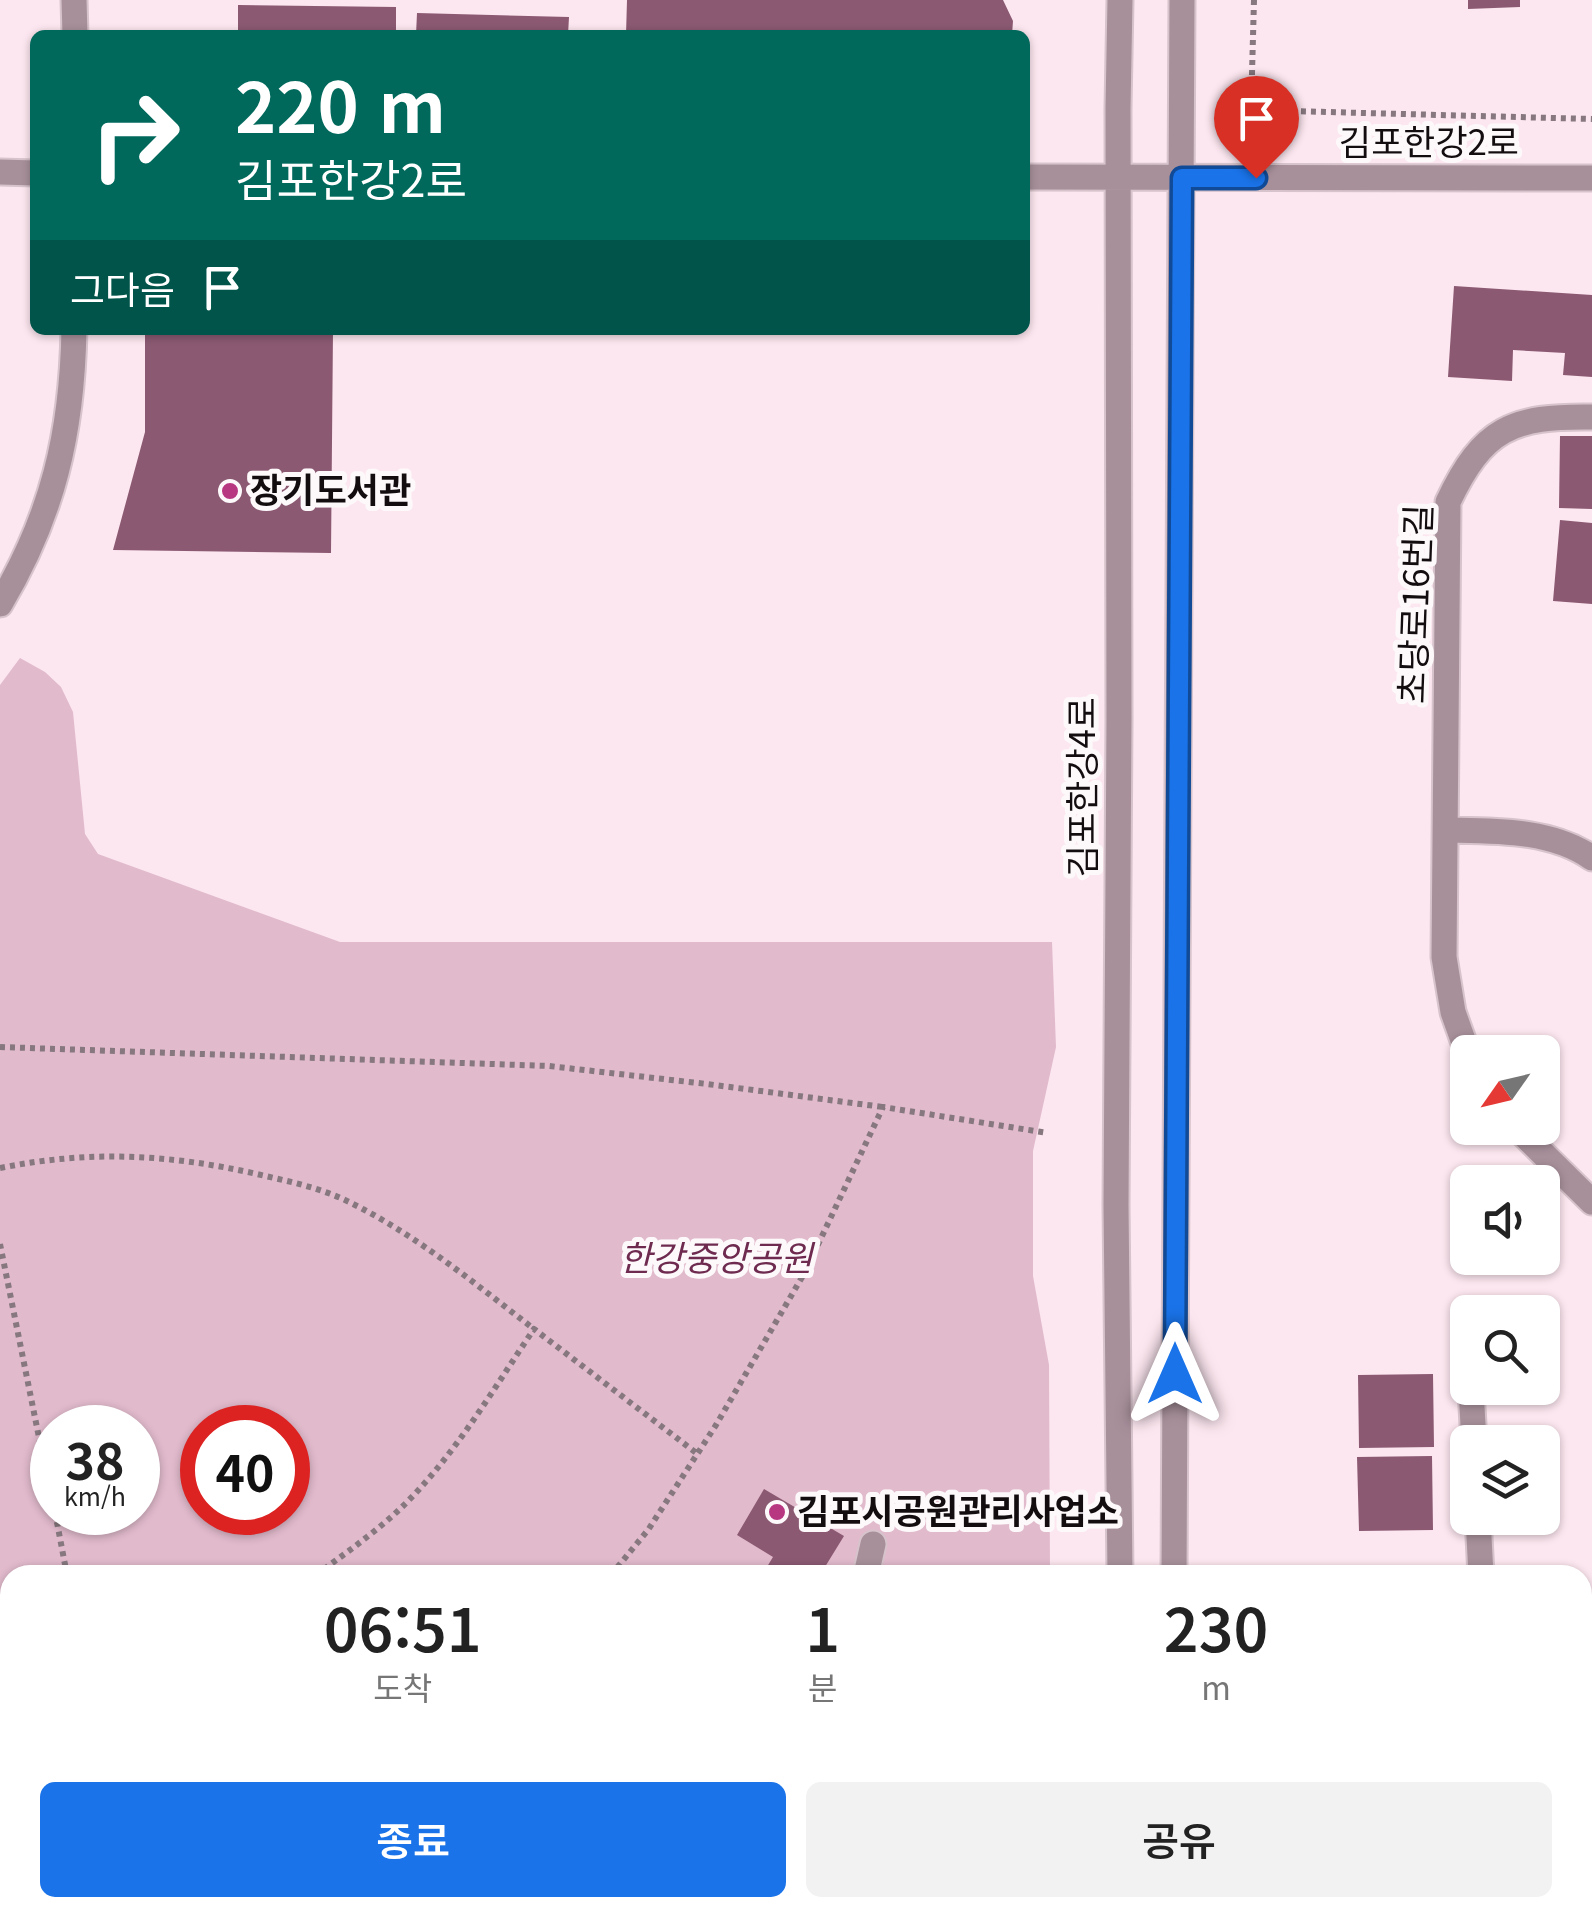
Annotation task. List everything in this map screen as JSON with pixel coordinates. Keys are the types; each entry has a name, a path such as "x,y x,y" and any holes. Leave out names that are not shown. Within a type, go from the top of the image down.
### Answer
{"street":[{"path":"74,0 75,30"},
{"name":"김포한강4로","path":"1120,0 1116,1205 1120,1565"},
{"path":"1174,1565 1182,0"},
{"path":"0,172 30,173"},
{"name":"김포한강2로","path":"1030,177 1592,178"},
{"path":"0,604 22,568 54,490 70,413 74,335"},
{"name":"초당로16번길","path":"1461,1035 1453,1012 1444,957 1448,502 1462,473 1482,446 1508,427 1552,417 1592,417"},
{"path":"1446,830 1508,831 1547,838 1592,858"},
{"path":"1535,1145 1591,1198"},
{"path":"1479,1535 1480,1565"},
{"path":"868,1565 873,1544"}],"path":[{"path":"1254,0 1251,110 1592,119"},
{"path":"0,1047 550,1066 707,1084 1048,1133"},
{"path":"619,1565 648,1530 698,1455 805,1272 883,1108"},
{"path":"0,1168 94,1155 155,1157 301,1184 343,1200 439,1256 698,1455"},
{"path":"0,1244 32,1405"},
{"path":"329,1565 405,1504 438,1468 534,1329"},
{"path":"59,1535 65,1565"}],"green space":[{"name":"한강중앙공원","path":"20,658 45,672 61,687 73,712 85,834 98,854 340,942 1052,942 1056,1047 1033,1151 1033,1276 1049,1365 1050,1565 0,1565 0,685"}],"building":[{"path":"627,0 1003,0 1013,21 1012,30 626,30"},
{"path":"1468,0 1520,0 1520,7 1468,9"},
{"path":"238,5 396,7 396,30 238,30"},
{"path":"417,13 569,17 568,30 416,30"},
{"path":"1454,286 1592,295 1592,377 1563,375 1565,353 1513,350 1512,381 1448,377"},
{"name":"장기도서관","path":"145,335 333,335 331,553 113,550 145,432"},
{"path":"1560,436 1592,436 1592,509 1559,508"},
{"path":"1560,520 1592,523 1592,604 1553,601"},
{"path":"1433,1374 1434,1447 1359,1448 1358,1375"},
{"path":"1432,1456 1433,1530 1359,1531 1357,1457"},
{"name":"김포시공원관리사업소","path":"764,1489 844,1536 826,1565 768,1565 773,1557 737,1535"}],"place":[{"name":"장기도서관","path":"230,491"},
{"name":"김포시공원관리사업소","path":"777,1512"}],"route":[{"path":"1175,1374 1182,178 1256,178"}]}
